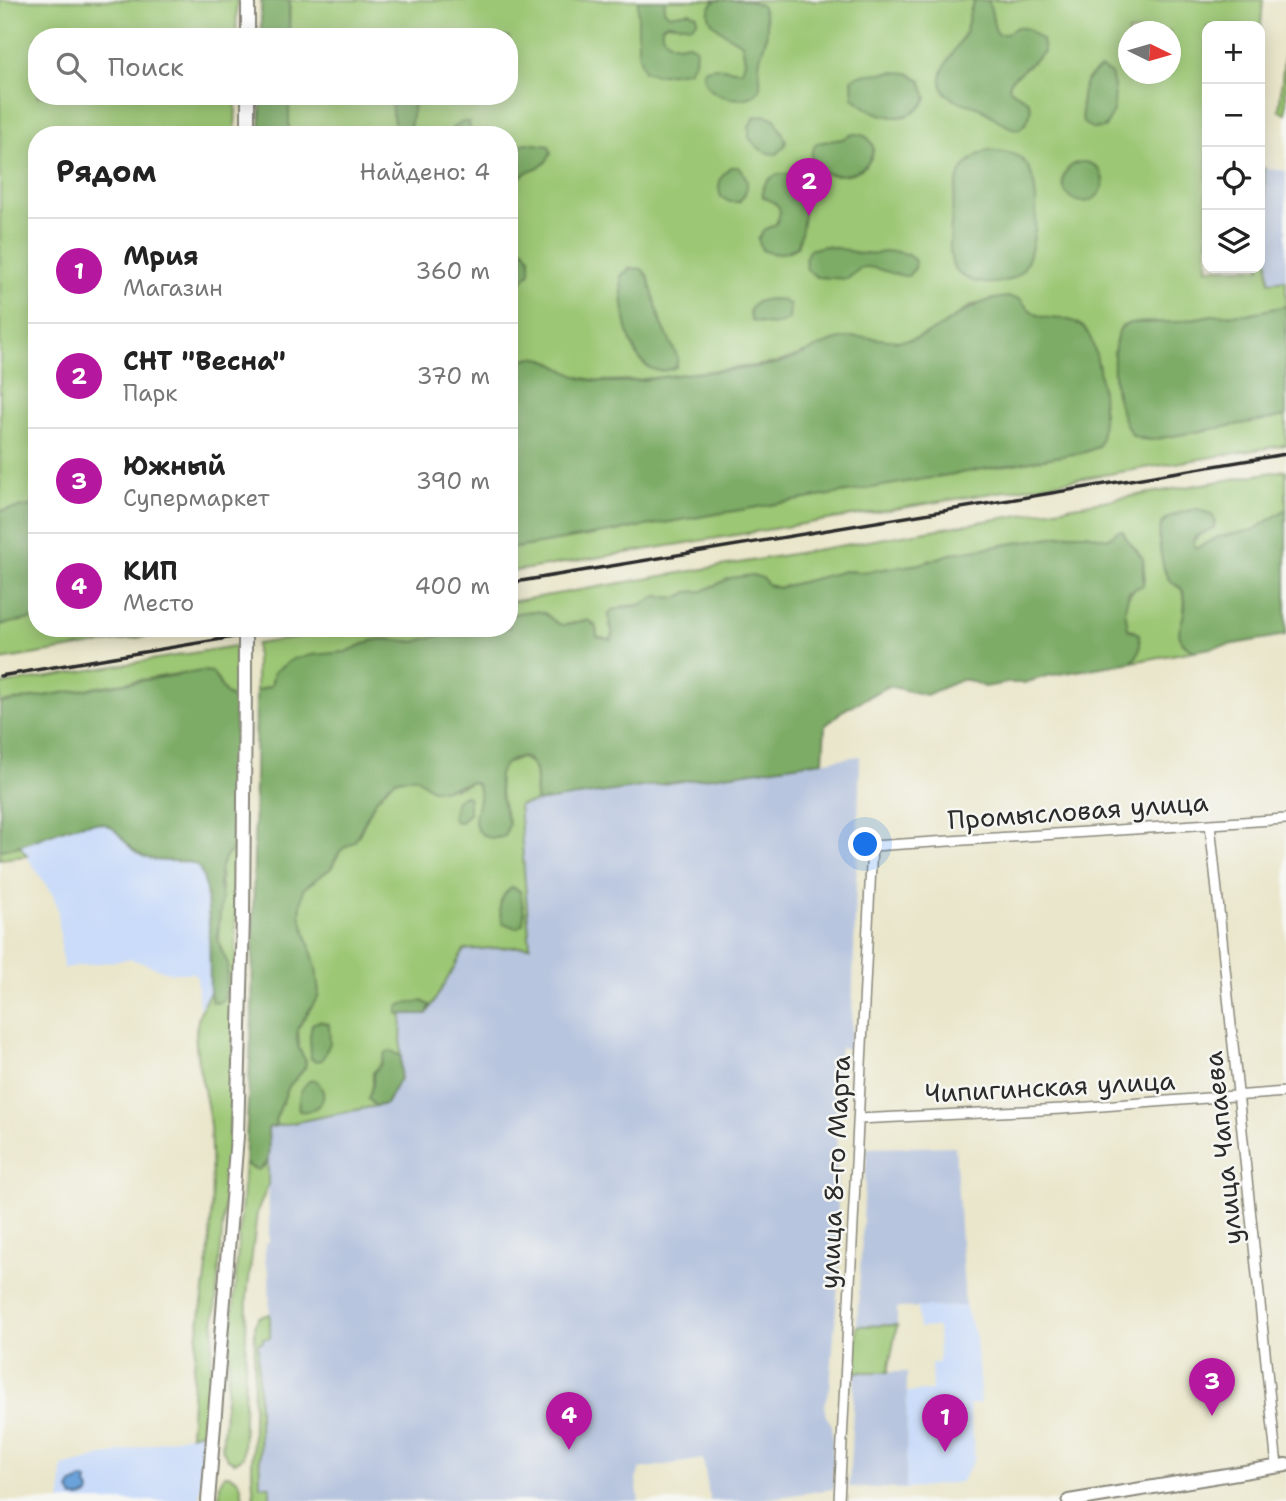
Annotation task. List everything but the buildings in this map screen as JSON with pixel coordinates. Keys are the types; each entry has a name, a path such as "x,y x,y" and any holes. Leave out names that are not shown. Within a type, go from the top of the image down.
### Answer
{"main road":[{"path":"248,0 248,28"},
{"path":"248,105 248,126"},
{"path":"208,1501 237,1136 243,931 245,637"},
{"path":"1069,1501 1282,1466"}],"street":[{"name":"Промысловая улица","path":"872,846 1286,819"},
{"name":"улица Чапаева","path":"1210,824 1238,1096 1282,1466"},
{"name":"улица 8-го Марта","path":"839,1501 872,846"},
{"name":"Чипигинская улица","path":"858,1119 1062,1109 1286,1092"}],"shaded area":[{"path":"1265,168 1286,171 1286,280 1269,283"},
{"path":"860,756 851,1048 840,1048 836,1115 839,1270 830,1388 824,1405 826,1416 832,1425 833,1489 752,1501 710,1501 703,1459 640,1469 636,1479 639,1501 270,1501 270,1486 260,1486 258,1342 263,1338 270,1338 269,1272 265,1261 265,1243 269,1243 268,1128 386,1104 400,1078 402,1014 427,1014 464,950 529,946 518,805"},
{"path":"94,822 107,824 118,831 127,843 173,862 194,864 202,870 208,916 210,992 199,1009 197,978 194,973 171,973 131,959 63,968 54,897 20,846"},
{"path":"955,1146 965,1306 897,1308 897,1325 857,1326 867,1148"},
{"path":"965,1306 976,1337 981,1403 969,1405 975,1458 961,1482 906,1489 907,1392 932,1391 931,1363 939,1363 938,1327 919,1328 918,1307"},
{"path":"855,1372 907,1372 906,1489 849,1487"},
{"path":"205,1431 199,1501 61,1501 62,1466"}],"green space":[{"path":"0,0 237,0 236,28 28,28 28,105 236,105 235,126 28,126 28,506 0,511"},
{"path":"261,0 289,0 289,28 261,28"},
{"path":"290,0 1263,0 1261,21 1202,21 1202,273 1265,273 1265,191 1269,282 1286,280 1286,306 1247,314 1213,315 1174,322 1130,323 1121,327 1116,347 1114,379 1121,410 1140,439 1150,440 1286,416 1286,445 518,571 518,547 1085,452 1098,447 1050,319 1033,312 1020,299 972,305 937,329 917,338 899,342 853,337 776,363 636,380 600,381 577,377 545,359 531,357 518,362 518,126 289,126 289,105 518,105 518,28 289,28"},
{"path":"638,0 665,0 664,10 669,15 689,12 697,15 697,21 692,26 667,23 662,26 662,34 670,42 676,45 687,43 696,48 695,61 688,71 656,75 644,71 638,53"},
{"path":"716,0 747,0 761,5 764,13 767,32 759,62 760,87 753,95 745,98 735,99 716,93 708,87 704,79 704,70 714,67 742,70 745,61 742,44 711,20 710,7"},
{"path":"975,0 988,0 997,34 1006,34 1017,27 1028,29 1042,40 1044,52 1011,80 1009,87 1027,100 1031,108 1027,121 1018,130 981,109 953,99 943,90 942,74 964,35"},
{"path":"1286,37 1286,113 1279,111"},
{"path":"1101,68 1111,74 1114,102 1111,116 1104,128 1093,129 1083,123 1083,91 1088,78"},
{"path":"908,73 921,80 927,98 920,108 911,114 902,117 882,115 853,98 852,79 859,75"},
{"path":"261,105 289,105 289,126 260,126"},
{"path":"392,105 414,105 410,126 395,126"},
{"path":"765,115 775,119 786,140 784,147 777,154 761,150 749,138 749,126 755,117"},
{"path":"469,122 470,126 455,126"},
{"path":"853,134 865,136 871,142 873,151 870,160 862,168 850,174 835,175 816,170 811,156 817,143 842,139"},
{"path":"527,143 549,146 551,153 542,166 518,178 518,146"},
{"path":"988,150 1002,151 1023,160 1034,182 1036,213 1033,245 1024,268 1007,280 984,283 962,276 953,266 950,232 960,174 972,159"},
{"path":"1083,162 1091,163 1097,168 1102,174 1102,190 1097,196 1091,201 1083,202 1075,201 1069,196 1064,190 1063,182 1064,174 1069,168 1075,163"},
{"path":"730,167 739,167 747,180 747,189 739,202 730,202 721,197 720,181"},
{"path":"779,174 790,174 802,181 804,206 797,247 775,254 762,250 758,239 764,230 775,225 780,214 779,207 763,197 766,182"},
{"path":"824,246 865,254 902,253 915,261 915,268 908,276 865,267 847,279 817,277 807,270 805,259 809,250"},
{"path":"518,248 524,249 530,257 530,272 518,283"},
{"path":"630,268 642,269 648,276 660,320 678,358 676,367 660,371 647,366 638,356 631,341 623,306 621,276"},
{"path":"771,299 782,300 790,305 789,320 771,325 752,321 749,312 753,305"},
{"path":"994,299 1020,299 1036,314 1074,322 1089,334 1098,365 1103,404 1098,447 1085,452 518,547 519,361 528,358 543,359 581,378 608,382 757,367 787,360 843,338 901,341 917,338 970,308"},
{"path":"1286,306 1286,416 1150,440 1133,436 1122,413 1115,383 1114,352 1121,327 1130,323 1174,322 1213,315 1247,314"},
{"path":"1286,470 1286,509 1254,530 1218,537 1197,548 1193,541 1215,521 1210,515 1203,511 1185,511 1164,522 1160,533 1162,561 1169,580 1182,590 1184,595 1181,643 1194,651 1132,662 1139,651 1134,630 1128,629 1125,621 1124,607 1129,595 1145,580 1143,559 1123,531 1118,531 1108,539 1071,534 954,553 920,564 862,572 845,571 778,588 768,585 714,586 703,591 688,592 677,598 657,596 640,605 622,606 609,624 613,633 611,640 597,637 596,627 590,621 562,625 539,612 518,613 518,600"},
{"path":"28,506 28,620 0,625 0,511"},
{"path":"1198,509 1213,516 1215,521 1214,528 1193,540 1197,548 1218,537 1254,530 1286,509 1286,635 1194,651 1180,638 1184,594 1166,574 1160,550 1160,533 1166,519"},
{"path":"1118,531 1123,531 1143,559 1143,585 1129,592 1125,609 1128,629 1139,634 1140,638 1139,652 1132,662 1047,676 1024,683 985,687 961,680 926,695 888,686 842,711 825,726 823,761 537,802 536,778 532,764 518,757 508,762 499,775 500,792 509,823 505,836 499,838 487,837 477,829 477,784 472,782 442,790 432,789 415,777 397,779 375,801 355,841 340,851 331,868 303,889 300,914 316,967 319,995 298,1028 297,1039 306,1061 305,1068 289,1086 275,1120 276,1126 268,1128 269,1152 263,1167 258,1170 245,1162 252,1019 256,691 271,686 274,672 293,659 346,652 382,639 415,642 433,637 518,637 518,613 536,611 563,625 590,621 596,627 597,637 611,640 613,633 608,616 612,610 640,605 657,596 677,598 688,592 703,591 730,578 752,575 763,578 768,585 778,588 845,571 862,572 920,564 954,553 1071,534 1087,534 1108,539"},
{"path":"28,617 28,637 141,637 0,660 0,622"},
{"path":"298,637 433,637 415,642 382,639 347,652 311,655 271,686 256,691 256,644"},
{"path":"235,646 235,701 225,693 216,677 183,673 0,703 0,685"},
{"path":"202,671 212,672 225,693 235,701 235,847 221,866 219,886 222,899 217,935 228,964 225,999 218,1003 212,1001 210,992 208,904 201,873 196,865 146,858 133,850 114,829 101,823 69,828 0,850 0,703"},
{"path":"520,758 532,765 536,776 537,802 519,805 530,946 464,950 427,1014 402,1014 400,1078 386,1104 276,1126 275,1120 289,1086 302,1072 306,1061 299,1049 298,1028 315,1000 319,987 300,914 303,889 331,868 340,851 359,835 375,801 397,779 415,777 454,789 472,782 477,784 480,792 476,817 478,830 498,838 509,823 503,809 499,773 504,764"},
{"path":"465,795 469,798 469,813 461,822 456,822 452,818 456,800"},
{"path":"20,846 27,856 0,859 0,850"},
{"path":"235,847 236,975 228,1163 205,1431 190,1435 194,1365 208,1262 212,1203 210,1126 197,1058 197,1026 201,1009 210,992 212,1001 228,964 220,947 218,933 220,872 223,861"},
{"path":"512,887 520,891 524,913 523,924 516,928 503,923 500,913 502,899"},
{"path":"422,1001 430,1005 427,1014 398,1014 398,1007 403,1004"},
{"path":"319,1021 329,1024 330,1043 322,1060 316,1061 311,1059 310,1036 312,1024"},
{"path":"391,1051 401,1056 400,1078 386,1104 375,1106 368,1098 373,1085 373,1073 381,1064 385,1053"},
{"path":"312,1079 317,1081 322,1089 322,1101 312,1110 299,1111 301,1093"},
{"path":"268,1160 268,1185 257,1213 247,1296 243,1457 235,1462 228,1459 222,1449 245,1162 248,1166 264,1167"},
{"path":"270,1314 270,1338 263,1338 263,1342 258,1343 260,1486 270,1486 270,1501 254,1501 252,1470 255,1324 259,1317"},
{"path":"897,1325 888,1372 855,1372 857,1326"},
{"path":"225,1475 237,1480 243,1501 219,1501 220,1482"}],"water":[{"path":"87,1480 89,1495 73,1498 69,1490 72,1484"}],"railway":[{"path":"518,582 1286,454"},
{"path":"0,676 234,637"}],"place":[{"name":"СНТ \"Весна\"","path":"809,216"},
{"name":"Южный","path":"1212,1416"},
{"name":"КИП","path":"569,1450"},
{"name":"Мрия","path":"945,1452"}]}
